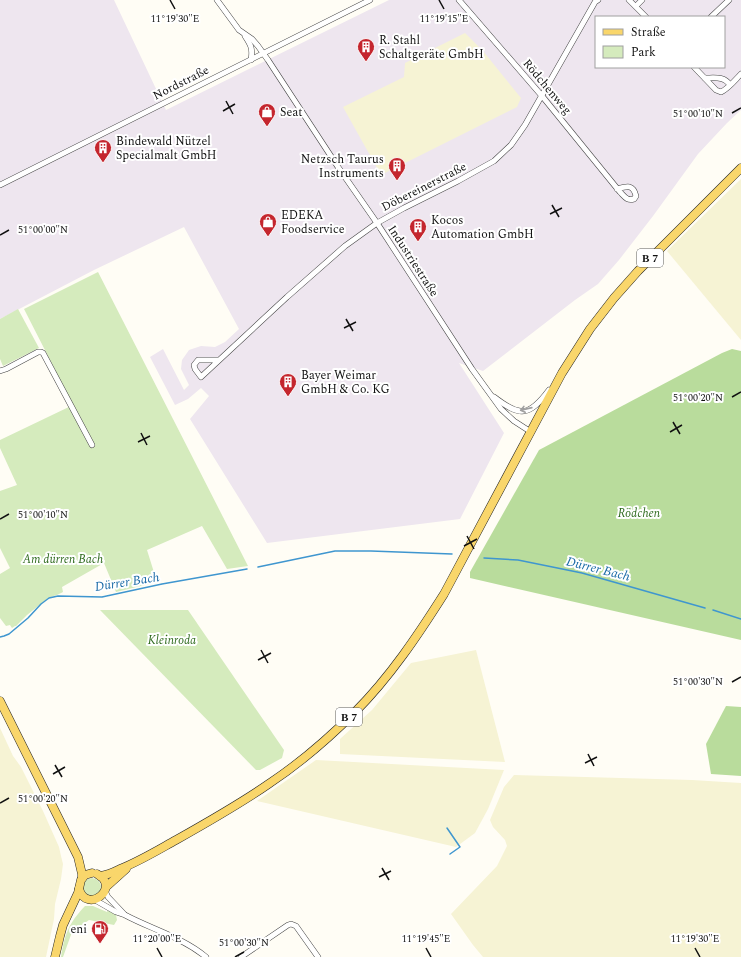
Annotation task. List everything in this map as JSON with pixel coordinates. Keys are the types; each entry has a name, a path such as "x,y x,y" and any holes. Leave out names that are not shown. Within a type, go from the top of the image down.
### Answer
{"main road":[{"name":"B 7","path":"96,875 107,875 131,865 196,829 270,783 311,752 356,711 377,688 423,628 448,587 562,373 590,329 624,286 741,168"},
{"path":"0,702 78,857 85,867 104,881 105,889 101,896 82,902 67,917"},
{"path":"55,957 60,936 82,878 78,857"},
{"name":"B 7","path":"105,889 131,865"},
{"path":"82,878 88,874 96,875"},
{"path":"79,889 81,894 92,899"}],"street":[{"name":"Industriestraße","path":"217,0 238,30 252,40 263,53 496,403 508,416 531,432"},
{"name":"Nordstraße","path":"0,185 370,0"},
{"name":"Rödchenweg","path":"459,0 542,96 618,189"},
{"name":"Döbereinerstraße","path":"219,360 200,359 194,365 195,369 201,377 339,251 377,223 494,161 511,145 525,125 595,2 598,0"},
{"path":"629,0 645,16"},
{"path":"636,6 642,0"},
{"path":"712,16 729,0"},
{"name":"Industriestraße","path":"245,35 252,52 251,60"},
{"path":"695,68 716,90 721,92 727,89 741,74"},
{"path":"705,78 723,78 727,80 730,85"},
{"path":"0,371 38,352 43,353 92,445"},
{"path":"490,394 506,406 516,410 526,410 537,405 562,373"},
{"path":"105,889 108,897 124,915"},
{"path":"92,899 116,912 183,942 206,957"},
{"path":"241,957 291,924 296,926 318,957"}],"shaded area":[{"path":"0,0 114,0 166,110 389,0 741,0 741,110 698,154 653,216 619,260 598,284 483,371 459,363 504,433 460,519 267,543 190,419 209,396 201,388 188,399 175,405 150,357 163,349 184,390 189,385 181,369 182,360 189,350 201,346 215,347 225,342 239,329 184,227 94,270 0,319"},
{"path":"465,33 483,51 521,98 517,107 381,175 343,107 404,77 405,63"},
{"path":"741,179 741,340 667,251"},
{"path":"476,650 505,762 340,754 340,739 372,710 411,663"},
{"path":"0,728 13,756 21,767 43,811 59,847 63,864 46,957 0,957"},
{"path":"316,760 504,770 488,809 475,833 456,847 257,801"},
{"path":"514,775 692,780 741,783 741,957 483,957 451,914 497,866 507,846 505,840 493,827 490,820 504,787"}],"green space":[{"name":"Am dürren Bach","path":"98,272 248,566 227,569 202,526 147,550 157,582 116,592 104,563 62,587 63,592 48,598 12,628 10,625 6,626 0,618 0,574 10,568 0,548 0,491 17,485 0,448 0,440 73,405 24,309"},
{"path":"18,309 39,348 3,366 0,359 0,319"},
{"name":"Rödchen","path":"732,349 741,351 741,640 470,578 470,572 539,450"},
{"name":"Kleinroda","path":"100,610 188,610 284,750 282,758 260,770 256,770"},
{"path":"726,706 741,707 741,776 711,774 706,744"},
{"path":"92,878 98,881 101,887 98,893 92,896 86,893 83,887 86,881"},
{"path":"85,906 93,906 107,912 108,910 116,915 117,920 114,925 89,920 72,932 63,957 61,957 68,930 75,918"}],"waterway":[{"name":"Dürrer Bach","path":"258,567 335,551 452,554"},
{"name":"Dürrer Bach","path":"484,558 518,560 582,573 705,608"},
{"name":"Dürrer Bach","path":"0,637 9,634 49,598 58,596 102,597 162,584 247,569"},
{"name":"Dürrer Bach","path":"713,610 741,619"},
{"path":"447,828 460,847 450,854"}],"place":[{"name":"R. Stahl Schaltgeräte GmbH","path":"366,62"},
{"name":"Seat","path":"267,127"},
{"name":"Bindewald Nützel Specialmalt GmbH","path":"103,163"},
{"name":"Netzsch Taurus Instruments","path":"397,181"},
{"name":"EDEKA Foodservice","path":"268,237"},
{"name":"Kocos Automation GmbH","path":"418,242"},
{"name":"Bayer Weimar GmbH & Co. KG","path":"288,397"},
{"name":"eni","path":"100,944"}]}
